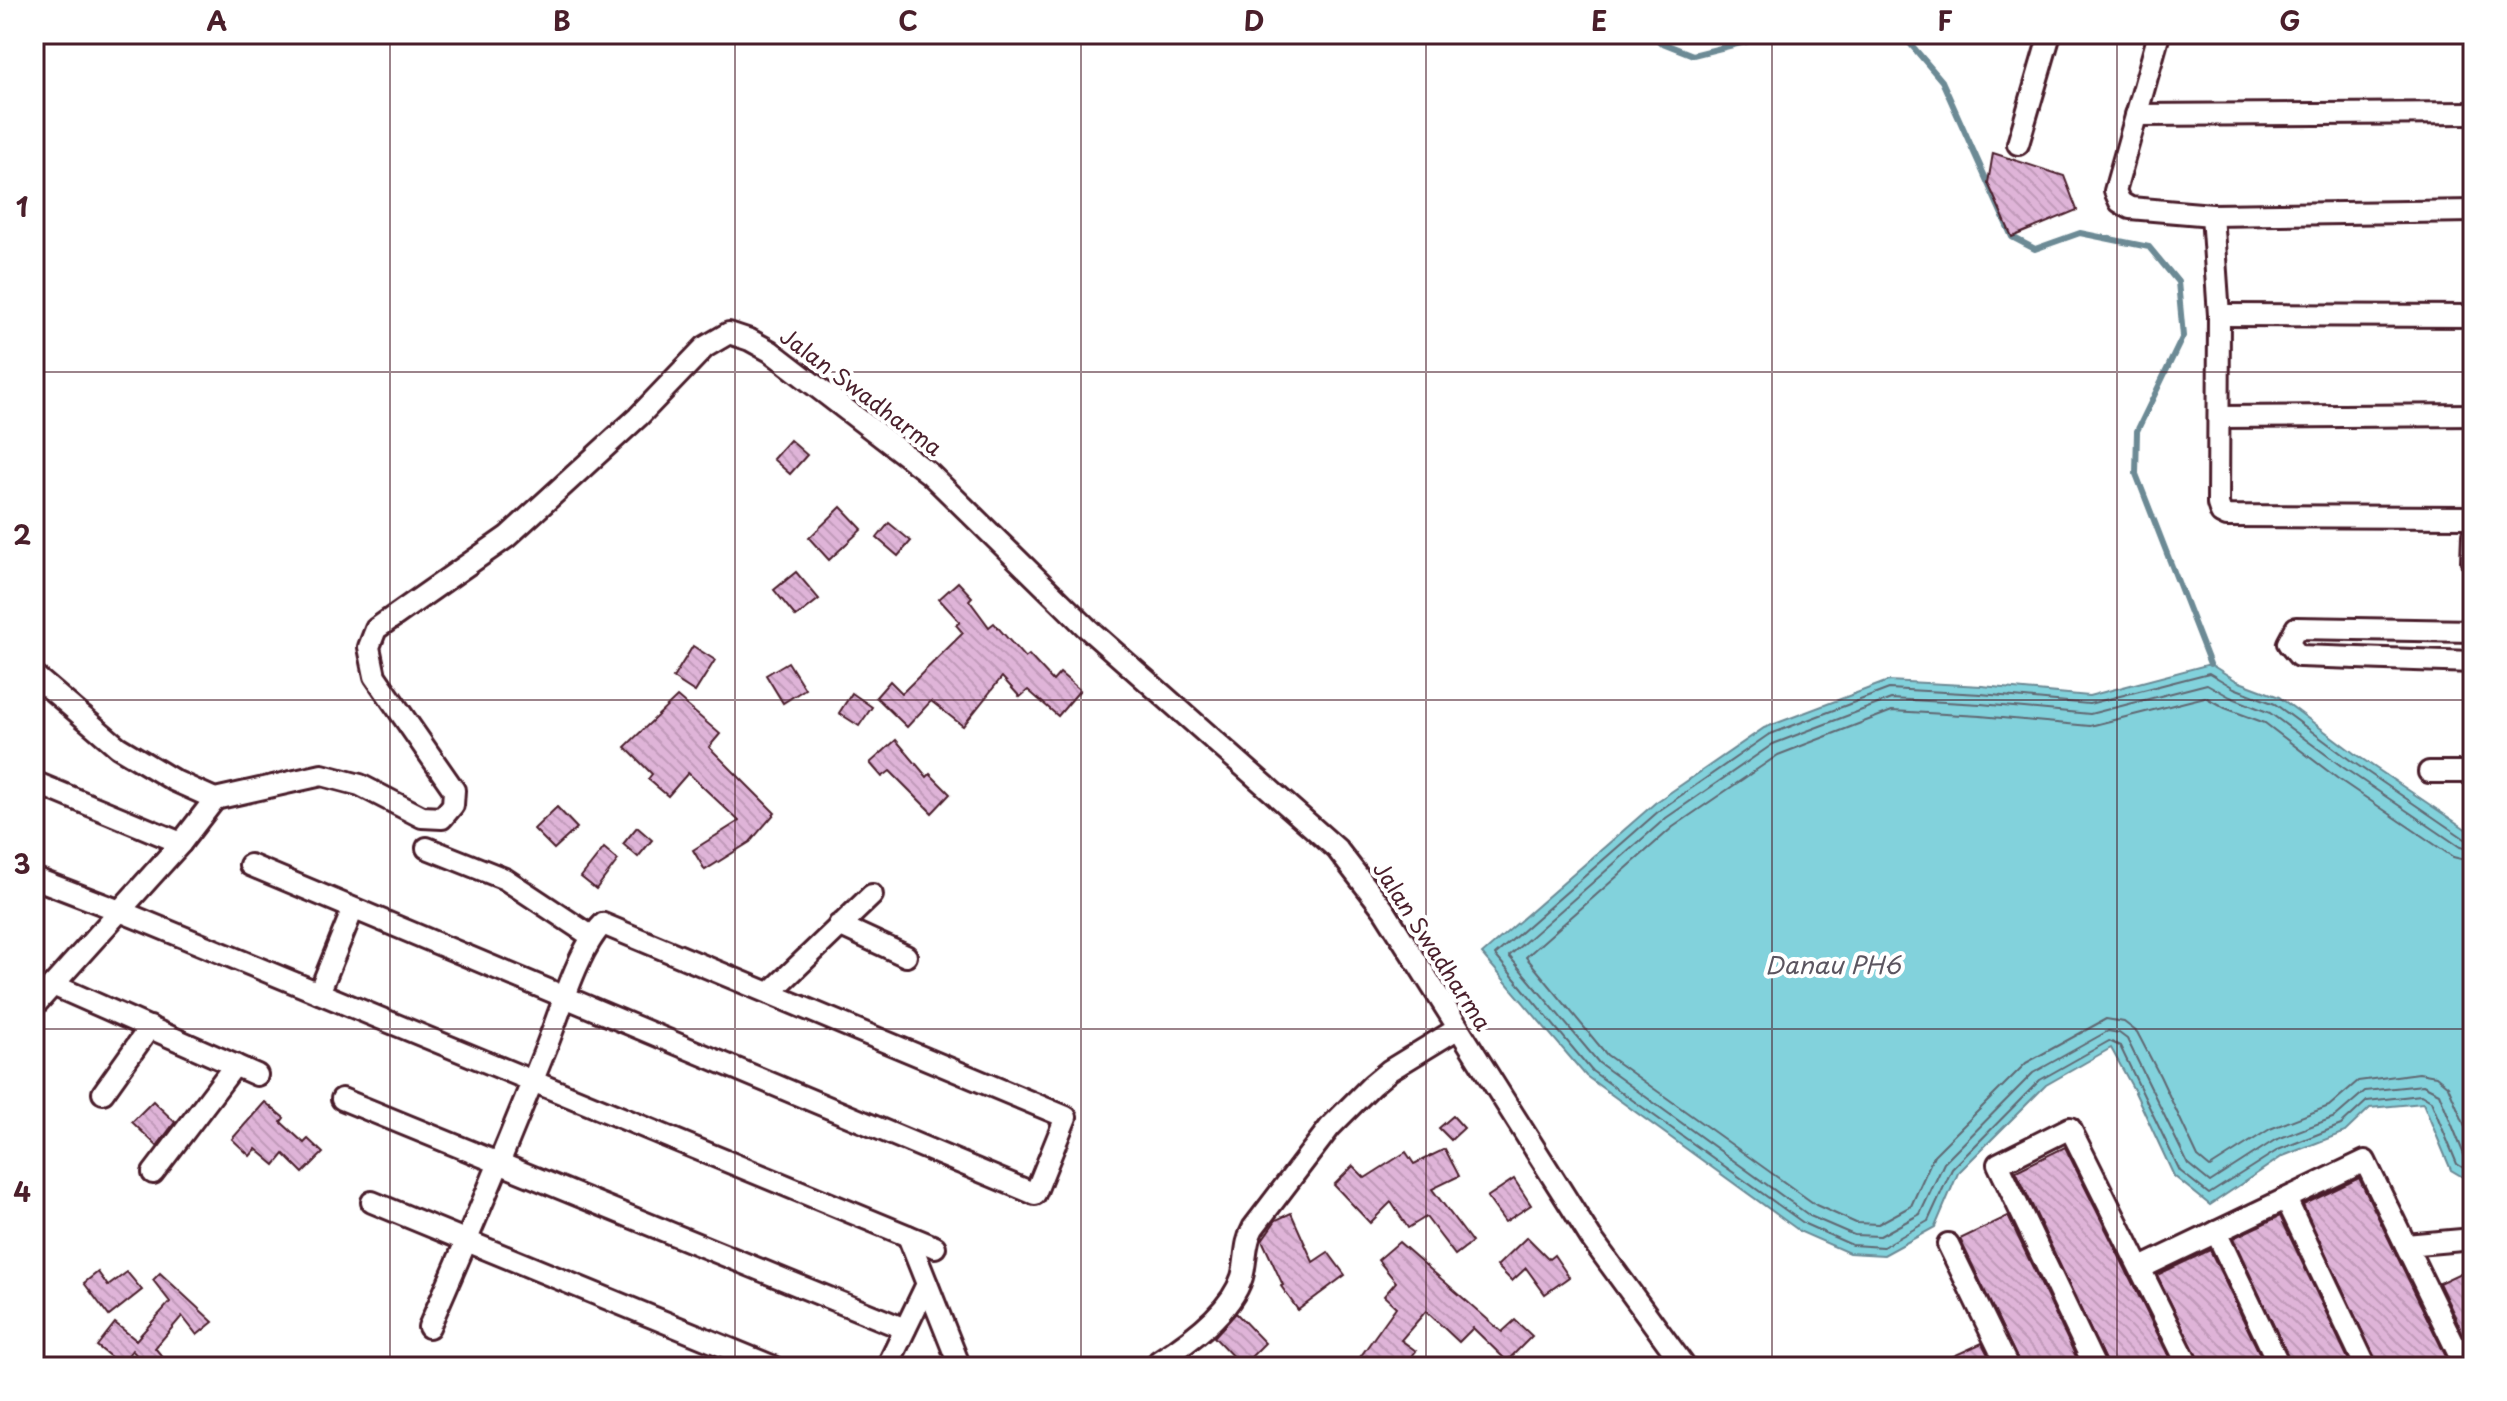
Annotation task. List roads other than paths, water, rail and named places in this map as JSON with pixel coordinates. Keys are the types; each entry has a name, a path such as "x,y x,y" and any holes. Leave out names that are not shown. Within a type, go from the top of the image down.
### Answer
{"street":[{"path":"2018,144 2050,34"},
{"path":"2159,34 2115,191 2120,202 2130,208 2212,215 2473,211"},
{"path":"2136,115 2473,113"},
{"path":"2212,215 2219,315 2218,504 2221,513 2227,516 2473,517"},
{"path":"2219,315 2473,316"},
{"name":"Jalan Swadharma","path":"215,799 322,775 360,785 422,817 442,818 453,805 454,790 375,676 369,647 376,629 507,537 638,417 705,347 729,333 750,340 770,351 930,474 1096,637 1337,849 1384,910 1591,1238 1685,1367"},
{"path":"2220,417 2473,415"},
{"path":"2472,561 2473,535"},
{"path":"2473,631 2296,628 2288,643 2299,656 2473,662"},
{"path":"34,675 118,747 175,781 215,799 181,843 34,1006"},
{"path":"2429,772 2473,772"},
{"path":"34,782 181,843"},
{"path":"427,848 505,879 591,936"},
{"path":"250,865 566,999 1035,1194 1066,1117 603,924 591,936 566,999 533,1081 467,1241 429,1327"},
{"path":"34,878 935,1247"},
{"path":"771,992 872,895"},
{"path":"319,993 353,909"},
{"path":"839,925 906,956"},
{"path":"53,985 257,1075"},
{"path":"103,1093 150,1027"},
{"path":"1159,1361 1194,1338 1221,1310 1242,1279 1246,1244 1253,1228 1330,1127 1390,1070 1457,1029"},
{"path":"153,1173 235,1065"},
{"path":"342,1099 905,1329"},
{"path":"2095,1367 1998,1164 2070,1128 2189,1367"},
{"path":"2141,1268 2365,1161 2465,1367"},
{"path":"2286,1199 2366,1367"},
{"path":"372,1202 774,1367"},
{"path":"2216,1232 2280,1367"},
{"path":"908,1236 960,1367"},
{"path":"2406,1245 2473,1239"},
{"path":"1948,1244 2008,1367"},
{"path":"887,1367 927,1284"}],"water":[{"name":"Danau PH6","path":"2210,664 2237,681 2279,697 2355,754 2473,834 2473,1183 2451,1170 2423,1103 2370,1108 2345,1132 2283,1156 2210,1205 2174,1176 2111,1048 2046,1085 1958,1173 1935,1227 1884,1255 1849,1253 1801,1232 1586,1076 1482,954 1655,803 1764,728 1888,681 2089,696"}],"waterway":[{"path":"1653,34 1660,42 1693,55 1777,34"},
{"path":"1902,34 1942,81 2012,237 2035,249 2080,233 2149,247 2178,282 2183,336 2137,431 2136,474 2210,664"}]}
